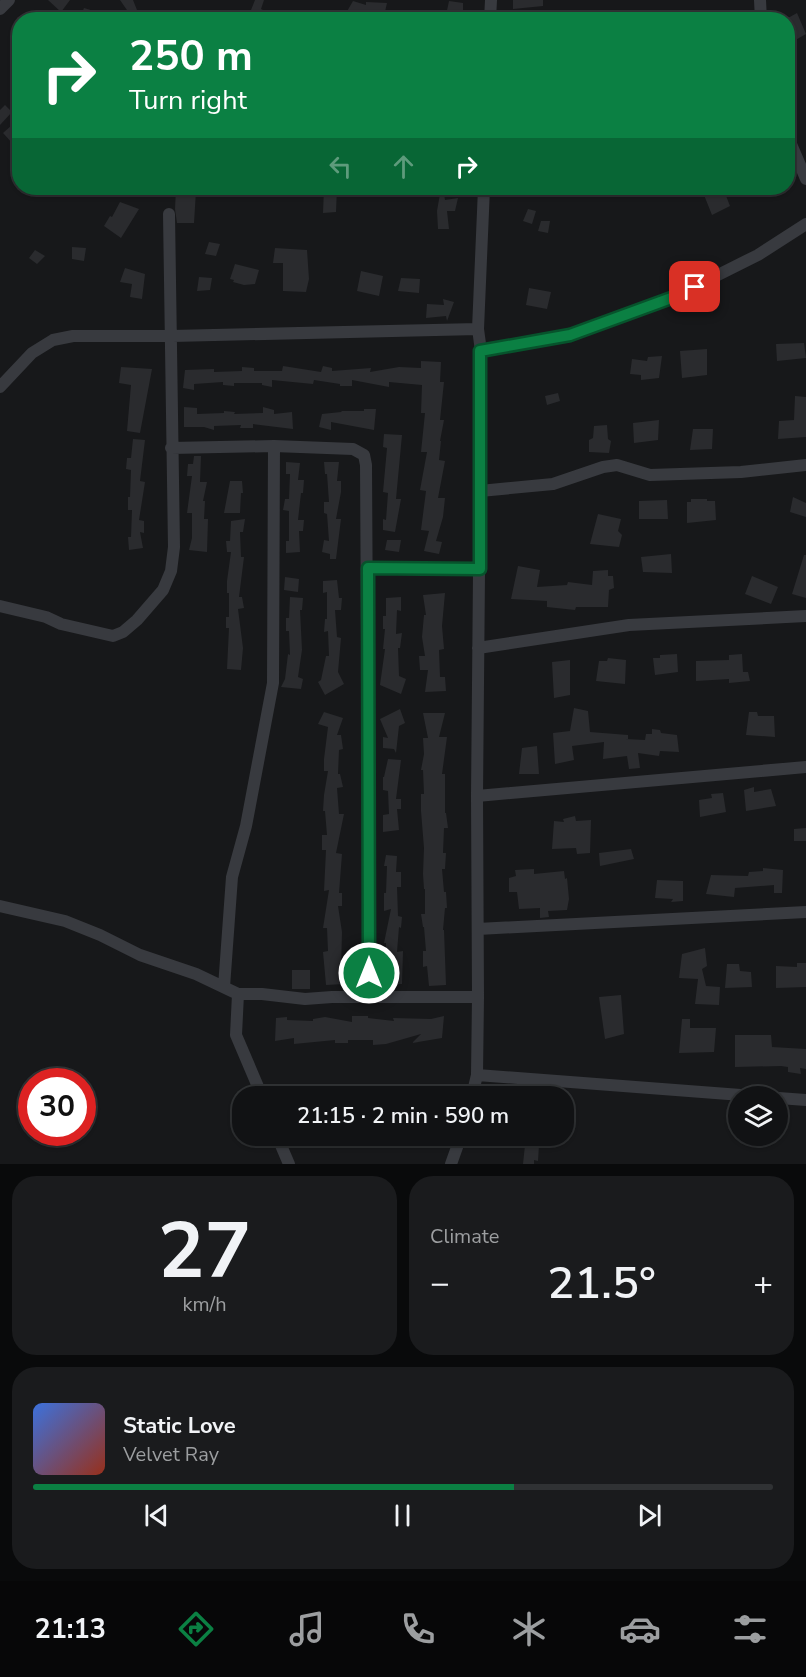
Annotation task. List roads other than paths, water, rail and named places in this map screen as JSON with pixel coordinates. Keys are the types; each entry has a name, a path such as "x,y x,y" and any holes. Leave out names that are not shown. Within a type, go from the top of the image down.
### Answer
{"street":[{"path":"0,9 9,0"},
{"path":"795,153 806,179"},
{"path":"474,1086 477,1075 478,997 480,351 478,329 484,195"},
{"path":"0,606 113,636 123,632 137,620 162,590 171,572 174,547 169,214"},
{"path":"480,351 570,335 674,297 758,255 806,224"},
{"path":"0,387 32,353 53,340 73,336 478,329"},
{"path":"224,987 232,877 246,826 273,683 274,447"},
{"path":"171,448 353,449 364,455 368,568 369,996"},
{"path":"480,491 553,484 603,467 617,465 650,474 741,472 806,465"},
{"path":"368,568 480,569"},
{"path":"478,648 629,625 806,616"},
{"path":"477,796 806,767"},
{"path":"0,906 65,921 100,935 140,956 196,974 238,994 305,999 369,996 478,997"},
{"path":"478,929 806,912"},
{"path":"238,994 236,1035 258,1086"},
{"path":"477,1075 804,1098 806,1100"},
{"path":"281,1146 289,1164"},
{"path":"451,1164 457,1146"}]}
